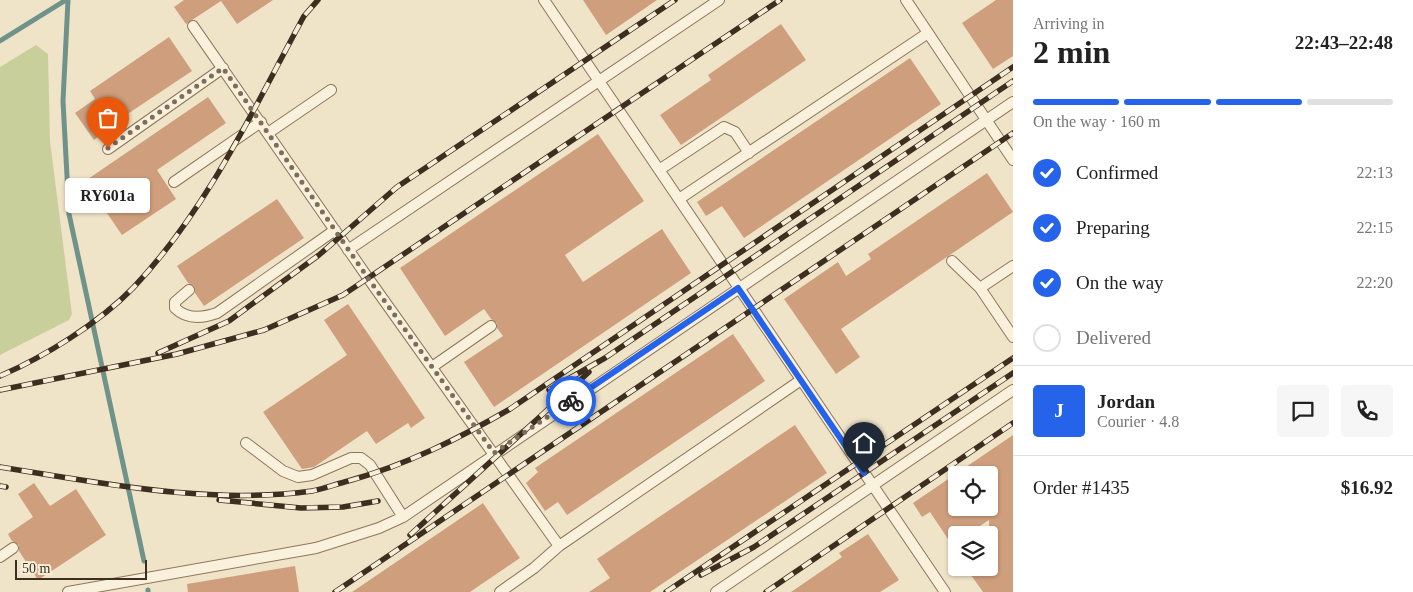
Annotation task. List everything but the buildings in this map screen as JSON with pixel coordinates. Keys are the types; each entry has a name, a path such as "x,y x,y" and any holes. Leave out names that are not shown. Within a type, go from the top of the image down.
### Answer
{"lane":[{"path":"544,0 945,592"},
{"path":"348,250 719,0"},
{"path":"906,0 1013,160"},
{"path":"193,26 348,250 559,546"},
{"path":"679,199 928,33"},
{"path":"108,148 223,68"},
{"path":"268,133 331,90"},
{"path":"68,592 316,548 370,532 403,517 494,453 1013,102"},
{"path":"174,182 261,122"},
{"path":"659,170 724,127 735,132 749,152"},
{"path":"189,290 175,302 175,308 178,311 199,318 217,313 335,230"},
{"path":"952,261 980,288 1013,337"},
{"path":"980,288 1013,266"},
{"path":"432,367 490,326"},
{"path":"507,590 559,546 801,380"},
{"path":"716,592 1013,390"},
{"path":"246,443 283,471 298,477 312,475 351,458 361,458 370,465 403,517"},
{"path":"0,557 13,548"}],"green space":[{"path":"36,45 48,54 50,141 72,314 69,320 0,355 0,67"}],"waterway":[{"path":"0,41 66,0"},
{"path":"68,0 63,101 69,214 144,561"}],"railway":[{"path":"0,376 35,359 88,326 133,288 160,258 184,226 227,158 304,16 318,0"},
{"path":"158,353 229,321 319,255 397,187 675,0"},
{"path":"0,390 177,354 264,330 343,295 780,0"},
{"path":"0,467 155,490 194,494 273,495 326,488 369,475 411,459 471,431 510,409 1013,67"},
{"path":"549,390 605,358 1013,81"},
{"path":"335,592 1013,133"},
{"path":"666,592 1013,358"},
{"path":"410,535 589,372"},
{"path":"701,575 754,547 1013,373"},
{"path":"766,592 1013,423"},
{"path":"0,486 6,487"},
{"path":"219,500 301,508 343,507 378,501"}],"way so far":[{"path":"108,148 223,68 368,278 494,453 571,401"}],"place":[{"name":"RY601a","path":"108,148"}],"route":[{"path":"571,401 738,288 864,473"}]}
